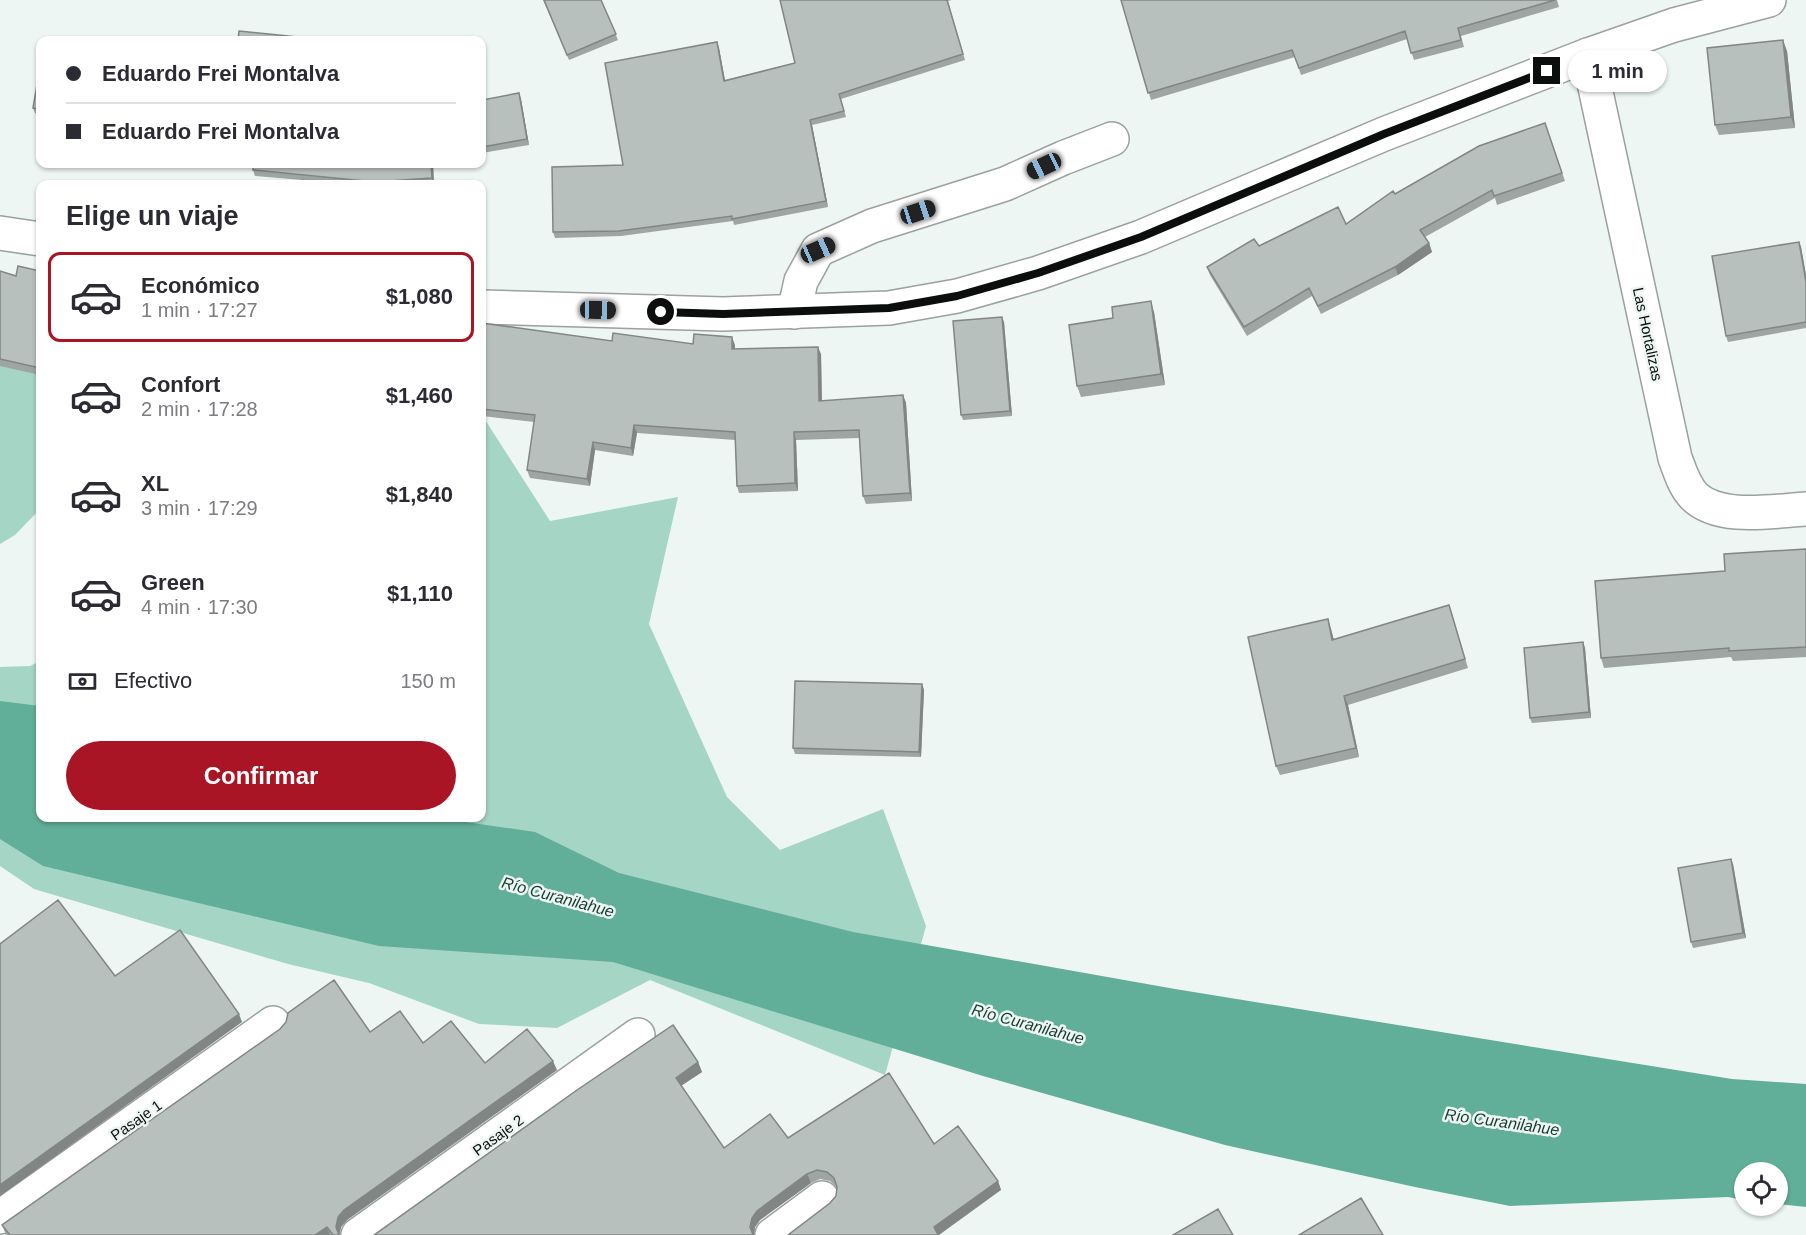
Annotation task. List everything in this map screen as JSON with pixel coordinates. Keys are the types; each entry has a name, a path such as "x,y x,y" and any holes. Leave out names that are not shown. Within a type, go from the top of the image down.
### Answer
{"street":[{"path":"486,307 723,314 889,308 957,296 1038,273 1141,237 1384,134 1588,55 1674,25 1768,0"},
{"name":"Las Hortalizas","path":"1588,55 1675,458 1684,481 1694,496 1710,506 1727,512 1750,513 1806,509"},
{"path":"794,312 801,281 818,250 872,226 1005,184 1112,139"},
{"path":"0,233 36,238"},
{"name":"Pasaje 1","path":"0,1217 273,1023"},
{"name":"Pasaje 2","path":"358,1235 638,1035"},
{"path":"772,1235 822,1198"}],"shaded area":[{"path":"0,355 36,369 36,513 15,535 0,544"},
{"path":"486,421 550,521 678,497 649,624 727,797 780,850 883,809 926,926 885,1075 650,980 557,1028 479,1024 369,983 288,964 34,889 0,866 0,667 30,666 36,663 36,822 486,822"}],"water":[{"name":"Río Curanilahue","path":"0,701 36,706 36,822 466,822 535,832 619,873 853,932 1175,989 1732,1079 1806,1084 1806,1207 1788,1205 1788,1162 1734,1162 1734,1198 1510,1206 1225,1145 983,1076 613,962 379,946 43,866 0,839"}],"building":[{"path":"544,0 601,0 616,34 567,55"},
{"path":"780,0 947,0 963,54 839,94 844,111 810,120 826,201 732,219 732,216 619,231 553,232 552,167 623,165 605,63 717,42 724,81 795,63"},
{"path":"1121,0 1555,0 1458,28 1461,40 1411,53 1405,31 1299,68 1292,50 1148,93"},
{"path":"239,31 288,36 238,36"},
{"path":"1783,40 1791,117 1715,125 1707,48"},
{"path":"36,90 36,108 33,108"},
{"path":"519,93 527,139 486,146 486,99"},
{"path":"1545,123 1562,173 1494,196 1492,190 1420,230 1429,243 1395,267 1318,306 1309,288 1244,327 1207,267 1254,239 1259,246 1338,207 1346,224 1393,191 1395,194 1479,146"},
{"path":"253,168 431,168 432,178 355,180 253,170"},
{"path":"1799,242 1806,282 1806,322 1726,336 1712,256"},
{"path":"18,266 36,270 36,367 0,359 0,271 16,276"},
{"path":"1151,301 1161,374 1077,386 1069,325 1113,318 1112,307"},
{"path":"1002,317 1010,411 961,415 953,321"},
{"path":"486,324 612,341 613,333 693,344 694,334 732,337 732,349 818,347 819,401 903,395 910,493 863,496 859,430 794,432 795,483 737,486 735,432 634,425 631,448 593,442 587,479 527,470 535,415 486,409"},
{"path":"1806,549 1806,647 1729,651 1729,648 1601,658 1595,581 1725,571 1724,554"},
{"path":"1449,605 1465,659 1344,696 1356,748 1276,766 1248,637 1328,619 1332,640"},
{"path":"1583,642 1589,712 1530,718 1524,648"},
{"path":"795,681 922,684 919,752 793,748"},
{"path":"1731,859 1743,933 1691,942 1678,868"},
{"path":"58,900 115,976 180,930 239,1014 0,1185 0,944"},
{"path":"334,980 370,1032 400,1011 423,1043 451,1021 485,1063 527,1029 553,1061 344,1210 338,1217 336,1227 339,1235 333,1235 327,1227 315,1235 10,1235 2,1225 280,1029 286,1022 288,1013"},
{"path":"673,1025 698,1062 676,1078 724,1148 770,1114 788,1138 889,1073 934,1144 958,1126 998,1181 934,1227 938,1235 788,1235 836,1196 837,1187 834,1178 827,1172 817,1170 807,1174 757,1211 750,1227 753,1235 374,1235 577,1090"},
{"path":"1361,1198 1383,1235 1299,1235"},
{"path":"1218,1209 1233,1235 1173,1235"}],"route":[{"path":"661,312 723,314 889,308 957,296 1038,273 1141,237 1384,134 1547,71"}]}
